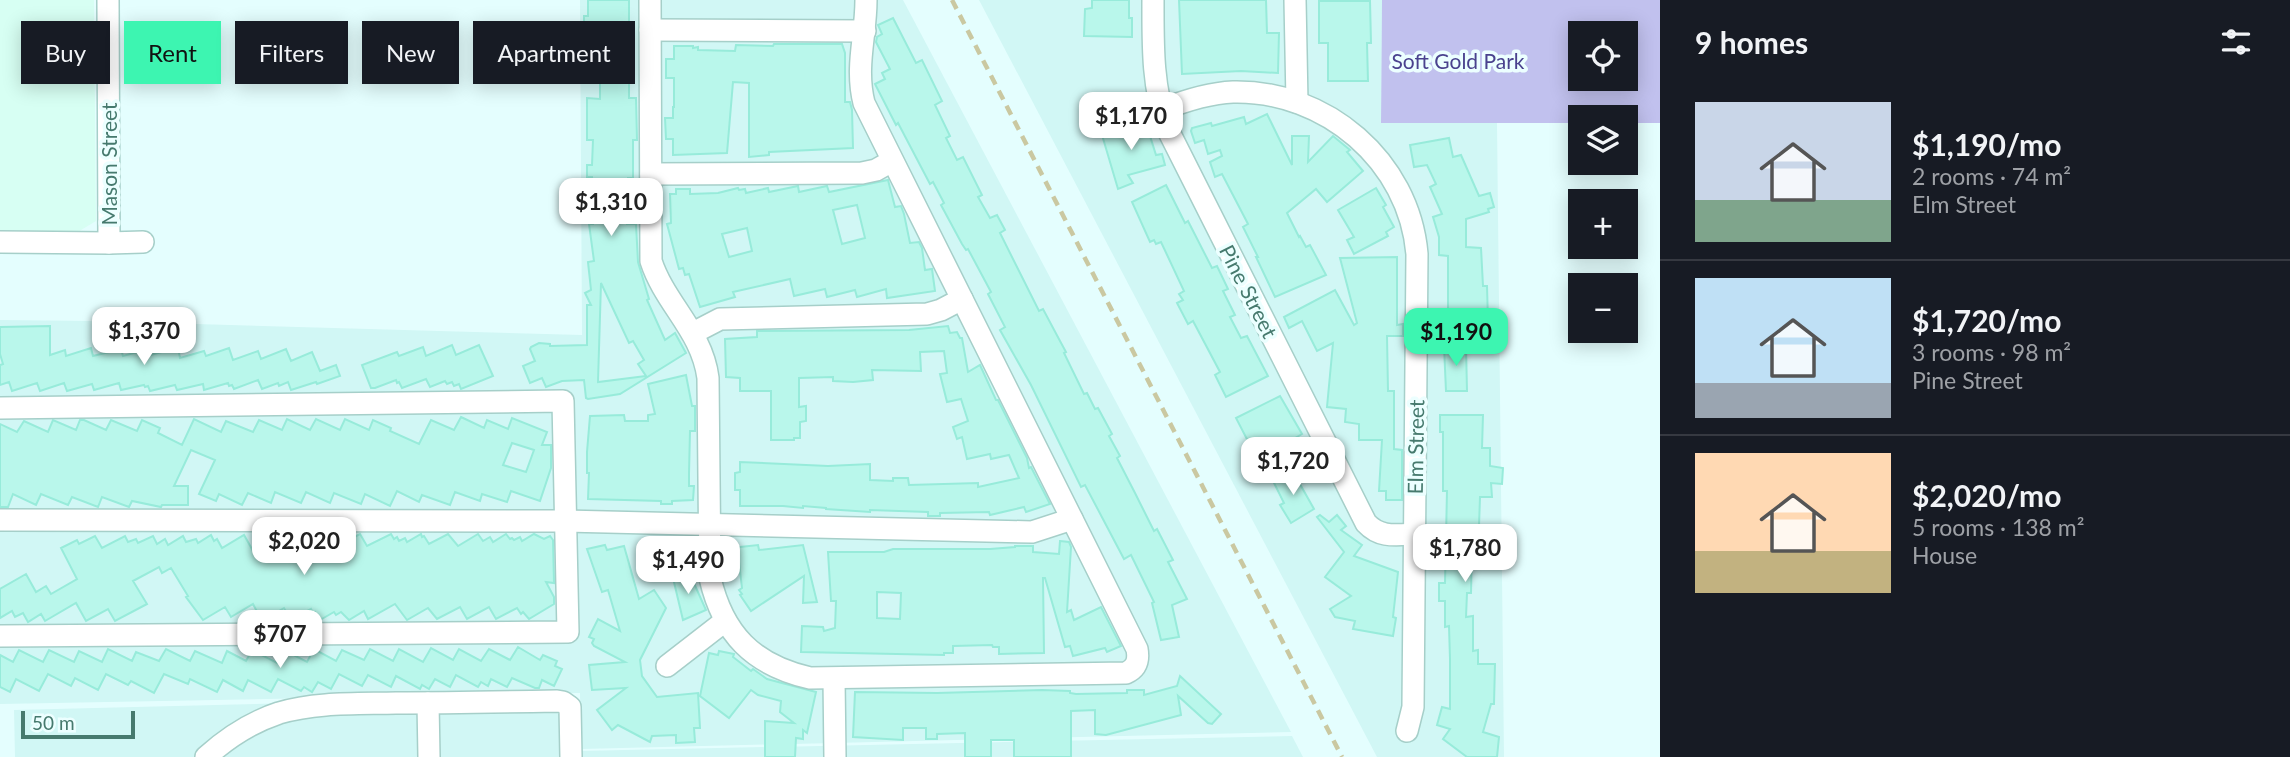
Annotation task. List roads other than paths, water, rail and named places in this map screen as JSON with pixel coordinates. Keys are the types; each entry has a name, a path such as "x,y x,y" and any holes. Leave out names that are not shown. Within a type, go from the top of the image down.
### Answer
{"street":[{"name":"Mason Street","path":"108,0 109,243"},
{"path":"650,0 651,261 663,288 693,333 706,362 709,578 725,621 738,639 754,654 771,665 810,678 1126,673 1137,664 1138,649 867,111 860,87 859,69 866,0"},
{"name":"Pine Street","path":"1153,0 1154,71 1167,128 1366,523 1382,535 1415,534"},
{"path":"1295,0 1297,102"},
{"path":"650,30 865,30"},
{"name":"Elm Street","path":"1161,110 1180,102 1234,92 1262,94 1297,102 1337,121 1358,137 1391,176 1404,201 1412,224 1417,254 1413,706 1407,731"},
{"path":"651,174 862,173 876,170 892,161"},
{"name":"Mason Street","path":"0,242 143,242"},
{"path":"693,333 720,319 927,314 962,299"},
{"path":"0,408 563,401 568,632 0,636"},
{"path":"0,520 565,521 1032,533 1072,519"},
{"path":"667,666 725,621"},
{"path":"834,679 835,757"},
{"path":"206,757 253,724 289,711 338,704 563,702 570,708 571,757"},
{"path":"428,703 429,757"}],"railway":[{"path":"952,0 1342,757"}],"park label":[{"name":"Soft Gold Park","path":"1458,60"}]}
